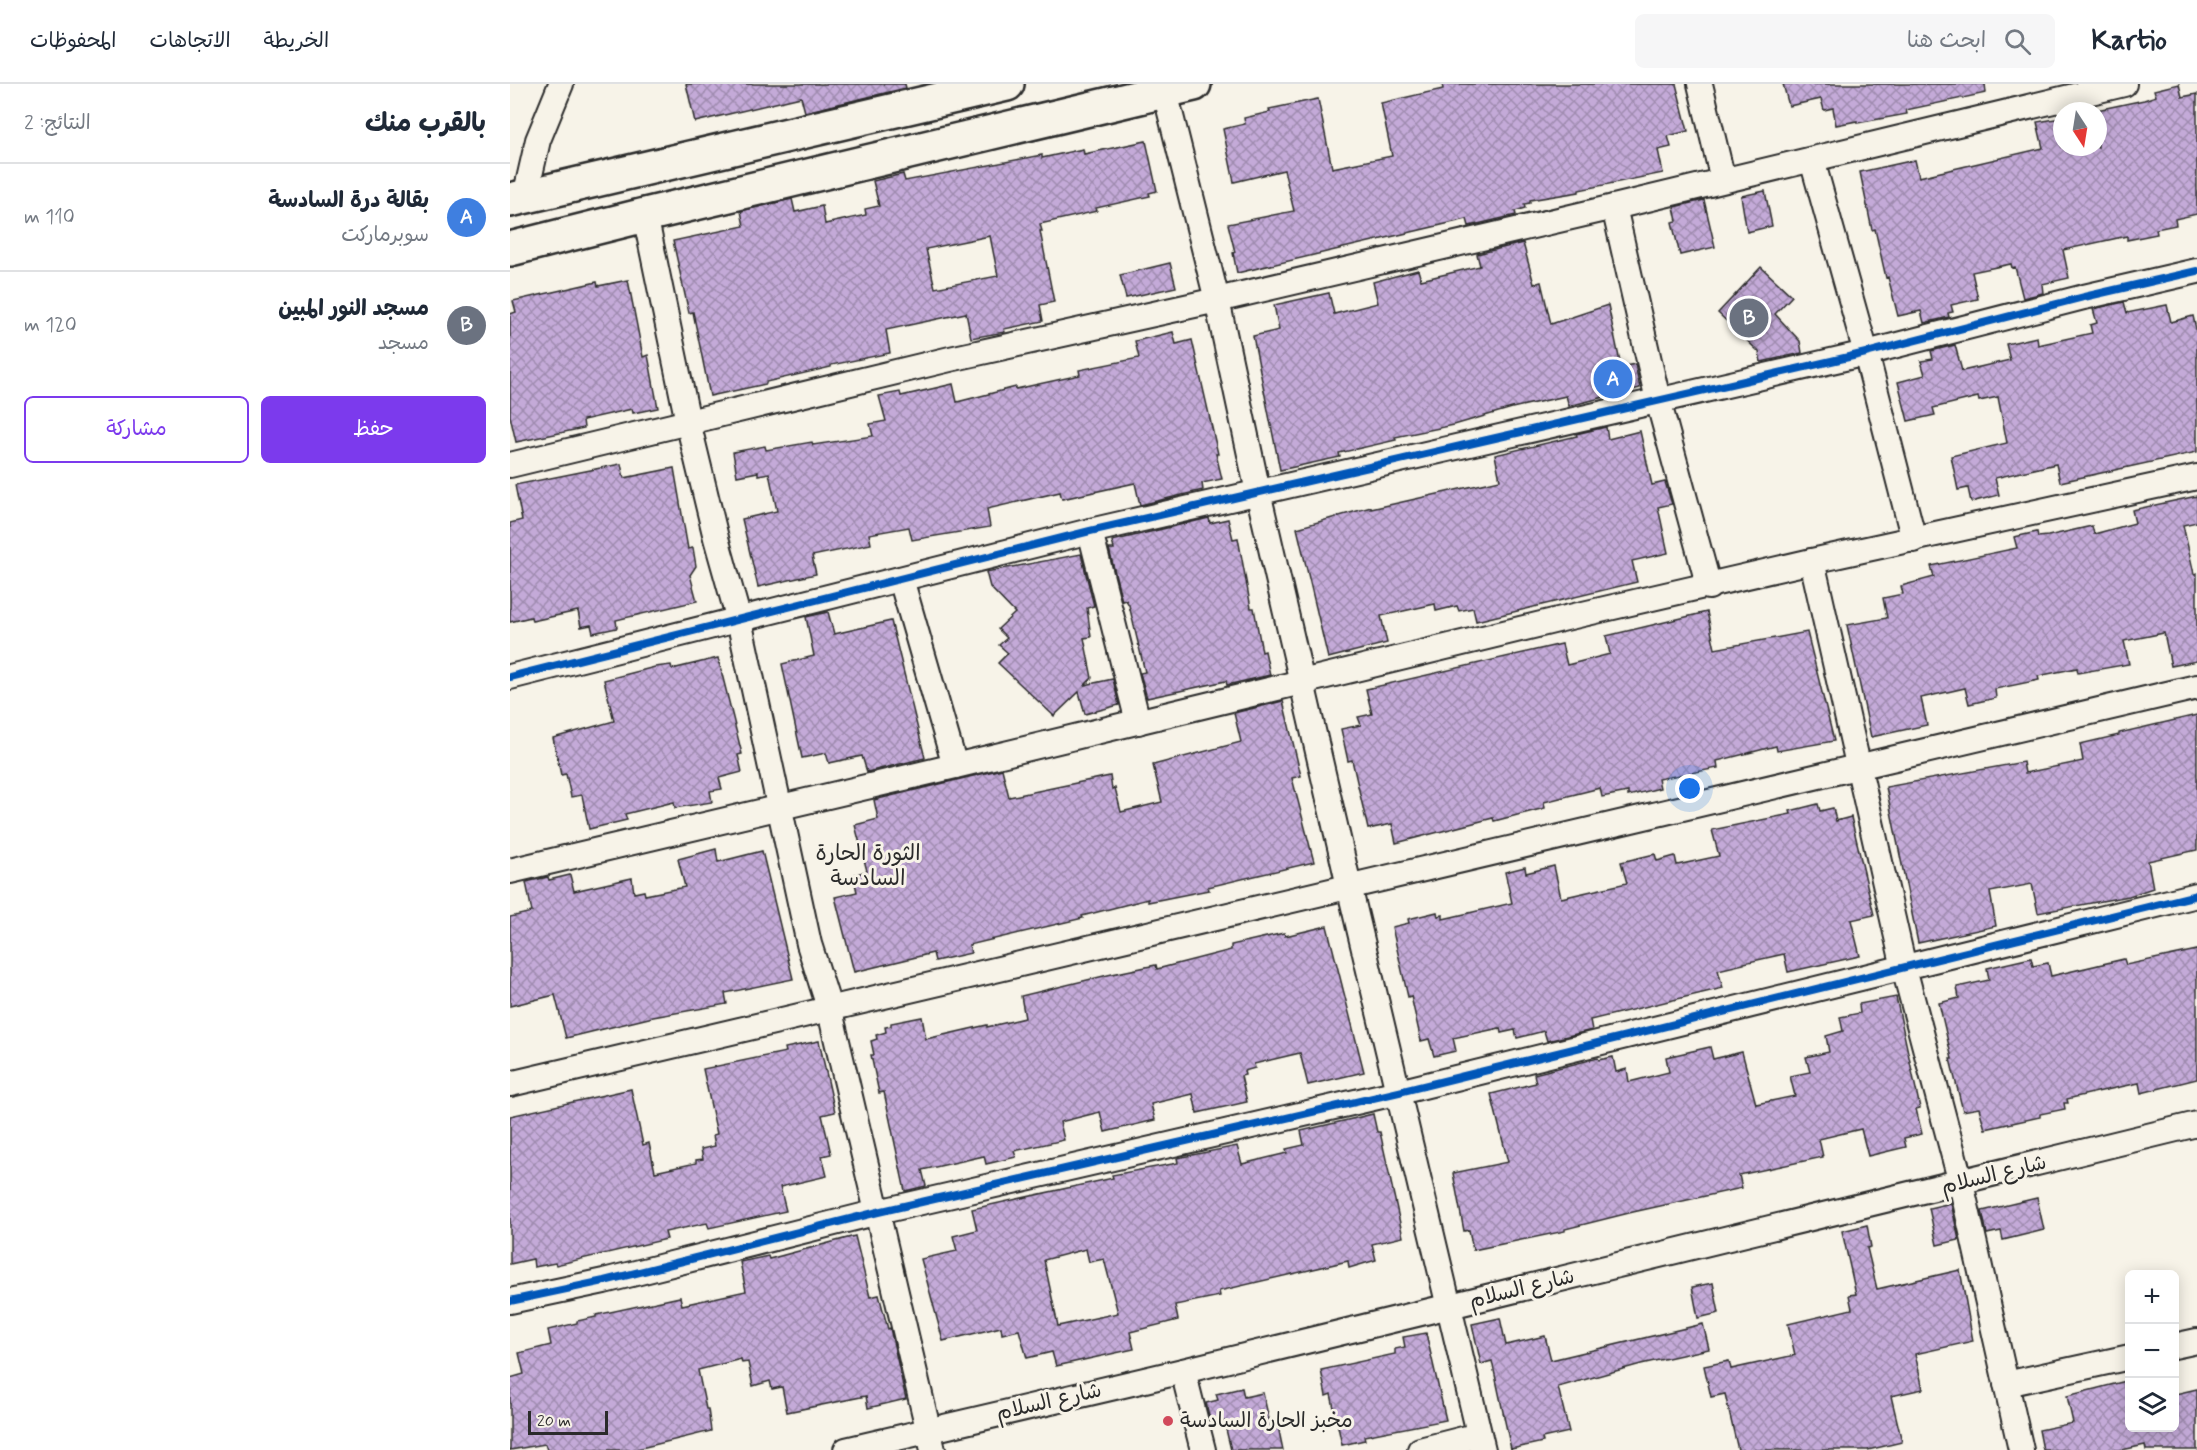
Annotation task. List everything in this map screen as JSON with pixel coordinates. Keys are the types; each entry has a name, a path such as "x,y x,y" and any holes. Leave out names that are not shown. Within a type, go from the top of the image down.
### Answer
{"street":[{"path":"517,198 532,174 538,140 561,84"},
{"path":"517,198 1007,84"},
{"path":"1700,84 1723,180"},
{"path":"510,465 950,359 1217,300 1396,256 1614,207 2124,84"},
{"path":"510,249 1174,86 1258,492 1481,1443 1420,1450"},
{"path":"1812,160 1866,353 1914,540"},
{"path":"1614,207 1658,400 1709,587"},
{"path":"645,215 688,422 739,620 809,944 830,1007 931,1440"},
{"path":"510,677 1090,531 1866,353 2084,297 2197,271"},
{"path":"510,871 1559,620 1709,587 1812,561 2197,477"},
{"path":"1090,531 1138,722"},
{"path":"1812,561 1904,968 1961,1183 2021,1450"},
{"path":"901,579 955,766"},
{"path":"510,1084 830,1007 1860,769 2197,687"},
{"path":"510,1301 604,1281 878,1212 1399,1092 2197,895"},
{"name":"شارع السلام","path":"846,1450 931,1440 1183,1371 2197,1124"},
{"path":"2179,1345 2197,1341"},
{"path":"2006,1384 2125,1358"},
{"path":"1183,1371 1203,1450"}],"building":[{"path":"686,84 905,84 906,88 805,112 801,97 695,122"},
{"path":"1442,84 1676,84 1688,131 1668,136 1671,147 1658,150 1663,173 1579,190 1579,192 1530,200 1530,203 1524,204 1525,208 1515,211 1516,215 1469,226 1467,219 1237,273 1233,253 1235,252 1228,224 1294,211 1284,170 1234,182 1223,129 1245,124 1244,118 1270,112 1269,109 1318,99 1332,168 1392,156 1381,103 1443,89"},
{"path":"1783,84 1985,84 1986,93 1906,110 1907,114 1836,125 1833,108 1824,110 1821,99 1789,106"},
{"path":"2179,84 2182,97 2197,94 2197,214 2175,219 2176,225 2156,229 2157,234 2127,240 2127,236 2063,250 2069,278 2042,284 2043,293 2023,298 2015,267 2012,268 2011,264 1972,272 1978,299 1951,305 1953,312 1948,313 1949,317 1924,323 1921,311 1898,316 1888,277 1886,278 1875,229 1872,230 1860,172 1915,160 1919,177 2043,148 2037,122 2053,119 2053,156 2107,156 2107,108 2156,96 2154,90"},
{"path":"1146,141 1157,191 1149,193 1150,196 1096,208 1097,211 1040,224 1054,302 1040,305 1043,321 1004,329 1005,332 971,338 966,313 886,330 890,353 831,365 831,367 766,382 766,384 710,396 693,312 689,313 673,241 744,226 741,211 792,199 795,212 822,206 825,224 866,215 865,209 879,206 873,181 903,174 905,181 1042,155 1042,158 1083,149 1084,154","holes":["990,236 998,276 935,288 926,249"]},
{"path":"1765,191 1772,226 1747,232 1741,196"},
{"path":"1704,200 1715,247 1680,255 1672,222 1677,221 1674,207"},
{"path":"1523,243 1534,284 1541,282 1551,324 1608,305 1621,367 1635,364 1640,388 1569,406 1566,396 1512,408 1454,425 1395,437 1396,440 1339,453 1340,457 1280,470 1253,336 1279,330 1274,305 1329,293 1334,314 1378,303 1373,282 1418,270 1421,280 1480,266 1477,254"},
{"path":"1170,263 1176,287 1126,298 1120,275"},
{"path":"1761,267 1792,296 1775,314 1800,341 1802,353 1761,362 1759,352 1718,313"},
{"path":"628,280 643,357 648,355 658,408 633,413 632,409 583,420 584,428 516,442 510,416 510,314 516,312 513,301 597,282 598,286"},
{"path":"2124,302 2127,313 2167,305 2171,322 2193,316 2197,333 2197,452 2060,482 2056,464 1995,478 1999,495 1971,502 1968,488 1958,490 1951,456 2007,443 1998,397 1979,401 1978,397 1933,408 1935,415 1908,421 1898,382 1925,375 1921,361 1933,359 1931,351 1955,345 1962,371 2010,360 2006,344 2037,337 2038,345 2092,333 2090,325 2097,323 2093,309"},
{"path":"1173,332 1176,344 1192,340 1222,479 1202,483 1203,490 1140,505 1135,483 1062,499 1060,492 987,509 990,527 912,540 909,527 869,534 871,544 812,556 816,574 758,587 742,519 777,511 769,473 758,475 758,472 737,476 733,452 765,446 766,450 812,442 813,445 873,436 870,424 886,421 879,396 900,392 901,396 953,384 957,402 1016,387 1016,389 1080,375 1079,370 1139,358 1135,341"},
{"path":"1606,427 1608,439 1640,431 1652,485 1665,482 1672,504 1658,507 1668,553 1632,561 1637,582 1476,621 1473,608 1459,611 1457,606 1436,611 1435,604 1381,616 1387,643 1328,658 1297,528 1371,507 1371,509 1500,480 1495,455"},
{"path":"621,464 624,478 674,468 688,549 693,548 696,566 690,575 697,601 616,620 617,628 593,633 591,625 581,627 578,611 532,621 531,617 510,622 510,523 522,520 515,485"},
{"path":"2197,496 2197,522 2183,525 2194,574 2197,573 2197,661 2171,666 2164,633 2124,641 2129,664 2078,673 2077,668 2038,676 2039,680 1995,689 1996,698 1969,704 1965,688 1921,698 1927,725 1871,737 1847,625 1887,618 1883,598 1903,594 1901,586 1934,577 1931,566 2017,548 2014,537 2037,532 2038,537 2048,536 2092,526 2094,534 2135,523 2132,510"},
{"path":"1209,518 1210,523 1228,519 1233,539 1238,538 1251,608 1254,608 1262,652 1265,651 1270,675 1227,685 1226,681 1147,698 1140,673 1145,672 1129,605 1126,600 1122,601 1109,549 1114,549 1112,541"},
{"path":"1081,554 1094,606 1087,608 1091,637 1084,638 1092,678 1085,685 1113,679 1119,705 1085,714 1079,692 1054,716 998,663 1008,653 999,645 1007,638 998,629 1015,613 990,587 986,572"},
{"path":"828,612 834,634 891,621 925,758 867,772 862,756 829,763 826,753 802,758 782,664 814,656 806,617"},
{"path":"1707,612 1715,649 1807,632 1834,741 1777,751 1776,746 1717,761 1718,768 1658,779 1660,788 1628,796 1628,792 1602,797 1600,788 1544,802 1545,808 1494,821 1493,818 1396,843 1392,824 1368,829 1352,760 1348,761 1341,729 1361,725 1358,717 1372,714 1366,689 1562,644 1567,665 1610,654 1606,636"},
{"path":"718,658 742,754 738,755 742,772 719,778 722,789 710,791 712,802 675,808 674,802 625,814 627,820 589,829 582,795 571,797 566,774 561,775 553,738 614,721 604,680 655,667 671,665 672,669"},
{"path":"1283,701 1301,776 1292,778 1314,862 1208,887 1209,890 1148,902 1148,899 1082,916 1083,918 969,945 971,953 935,961 933,953 854,972 835,897 857,892 853,875 867,871 855,825 878,819 874,800 1002,769 1009,797 1110,776 1112,789 1115,788 1121,812 1162,802 1153,765 1241,742 1234,713"},
{"path":"2197,715 2197,850 2148,861 2153,888 2129,896 2038,913 2032,884 1990,892 1996,926 1918,943 1886,787 2023,762 2025,773 2083,761 2080,744"},
{"path":"1818,804 1820,811 1833,808 1836,821 1851,817 1874,915 1851,920 1860,956 1788,972 1784,954 1718,970 1723,988 1590,1020 1592,1030 1547,1041 1544,1031 1517,1038 1515,1030 1501,1033 1500,1028 1453,1038 1456,1051 1434,1056 1429,1039 1421,1041 1392,927 1409,923 1408,919 1437,912 1438,916 1443,915 1443,919 1512,903 1505,872 1525,867 1526,873 1554,866 1561,898 1627,883 1621,862 1655,854 1657,861 1675,856 1677,865 1719,856 1712,830 1791,814 1790,811"},
{"path":"716,849 718,862 762,851 793,979 725,993 727,1004 653,1017 566,1038 555,995 510,1006 510,917 532,912 526,882 570,875 574,891 632,878 634,893 644,891 645,895 685,887 678,859"},
{"path":"1327,926 1364,1072 1308,1085 1300,1053 1254,1064 1255,1068 1244,1071 1245,1075 1241,1076 1247,1102 1197,1113 1193,1094 1151,1104 1155,1120 1105,1132 1100,1112 1060,1122 1064,1140 1014,1151 1016,1157 986,1164 984,1156 922,1170 926,1186 905,1191 884,1092 879,1093 871,1055 874,1055 871,1041 877,1039 876,1035 886,1032 885,1027 891,1026 891,1023 922,1017 926,1039 987,1025 987,1027 1025,1018 1021,996 1156,965 1157,969 1231,950 1231,945"},
{"path":"2197,950 2197,1079 2141,1093 2139,1083 2067,1099 2068,1103 2064,1103 2065,1109 1985,1129 1979,1108 1963,1111 1939,1003 1959,998 1957,987 1989,980 1987,968 2031,958 2033,966 2048,963 2051,976 2124,959 2126,965"},
{"path":"1896,997 1920,1108 1916,1109 1922,1134 1904,1138 1906,1147 1868,1156 1861,1129 1819,1139 1823,1157 1739,1175 1742,1188 1633,1212 1565,1229 1565,1231 1473,1250 1469,1230 1464,1231 1453,1173 1508,1162 1491,1094 1536,1083 1534,1074 1598,1058 1599,1060 1613,1057 1616,1072 1627,1069 1629,1082 1669,1072 1666,1057 1710,1047 1713,1059 1742,1052 1756,1104 1795,1096 1790,1076 1810,1072 1806,1057 1829,1052 1826,1036 1843,1031 1840,1017 1860,1013 1859,1004"},
{"path":"819,1041 835,1112 822,1115 831,1154 822,1156 827,1176 780,1187 786,1211 709,1228 707,1223 665,1232 667,1239 556,1265 555,1263 534,1267 533,1259 510,1264 510,1116 631,1089 643,1145 649,1143 655,1172 696,1163 696,1160 703,1159 701,1149 715,1146 713,1135 717,1134 703,1069 786,1052 785,1048"},
{"path":"1373,1114 1377,1132 1380,1132 1403,1237 1372,1244 1376,1260 1349,1268 1348,1261 1219,1291 1220,1296 1175,1305 1178,1320 1130,1332 1134,1349 1056,1366 1052,1352 1027,1358 1019,1330 1002,1334 1001,1327 943,1341 921,1259 957,1251 953,1236 977,1230 972,1209 1113,1178 1112,1175 1178,1163 1177,1158 1237,1146 1242,1164 1287,1153 1286,1149 1304,1145 1301,1131","holes":["1086,1249 1089,1262 1104,1259 1118,1313 1058,1326 1044,1260"]},
{"path":"2037,1198 2044,1230 2003,1240 2001,1231 1987,1234 1982,1211"},
{"path":"1951,1203 1959,1240 1937,1245 1929,1208"},
{"path":"1867,1225 1871,1247 1867,1248 1877,1289 1960,1270 1973,1341 1915,1354 1923,1389 1891,1396 1902,1442 1868,1450 1738,1450 1725,1394 1711,1397 1704,1366 1729,1361 1731,1369 1795,1355 1788,1324 1852,1309 1849,1295 1856,1294 1842,1231"},
{"path":"855,1236 870,1297 879,1295 888,1329 890,1328 906,1399 868,1408 866,1396 787,1412 782,1387 772,1389 770,1381 753,1386 748,1362 742,1363 741,1359 698,1370 711,1431 633,1450 547,1450 545,1444 510,1450 510,1378 524,1374 519,1353 551,1345 548,1330 577,1323 577,1321 596,1317 596,1315 680,1297 682,1305 746,1291 740,1262 768,1256 769,1259"},
{"path":"1713,1283 1719,1313 1698,1318 1692,1287"},
{"path":"1500,1318 1506,1345 1545,1336 1551,1360 1703,1324 1709,1349 1641,1364 1558,1387 1569,1432 1542,1438 1543,1442 1511,1449 1492,1361 1481,1364 1472,1324"},
{"path":"1426,1333 1446,1420 1364,1436 1365,1440 1342,1445 1331,1394 1326,1396 1321,1370 1395,1354 1395,1349 1405,1347 1403,1337"},
{"path":"2125,1381 2125,1432 2179,1432 2179,1393 2197,1389 2197,1450 2146,1450 2145,1445 2122,1450 2043,1450 2039,1430 2073,1423 2067,1396"},
{"path":"1242,1388 1244,1397 1263,1393 1271,1428 1278,1426 1283,1450 1231,1450 1224,1421 1211,1424 1206,1403 1218,1400 1216,1394"}],"cycle path":[{"path":"510,677 1090,531 1866,353 2084,297 2197,271"},
{"path":"510,1301 604,1281 878,1212 1399,1092 2197,895"}],"place":[{"name":"مسجد النور المبين","path":"1749,318"},
{"name":"بقالة درة السادسة","path":"1613,379"},
{"name":"مخبز الحارة السادسة","path":"1168,1421"}],"district":[{"name":"الثورة الحارة السادسة","path":"868,866"}]}
